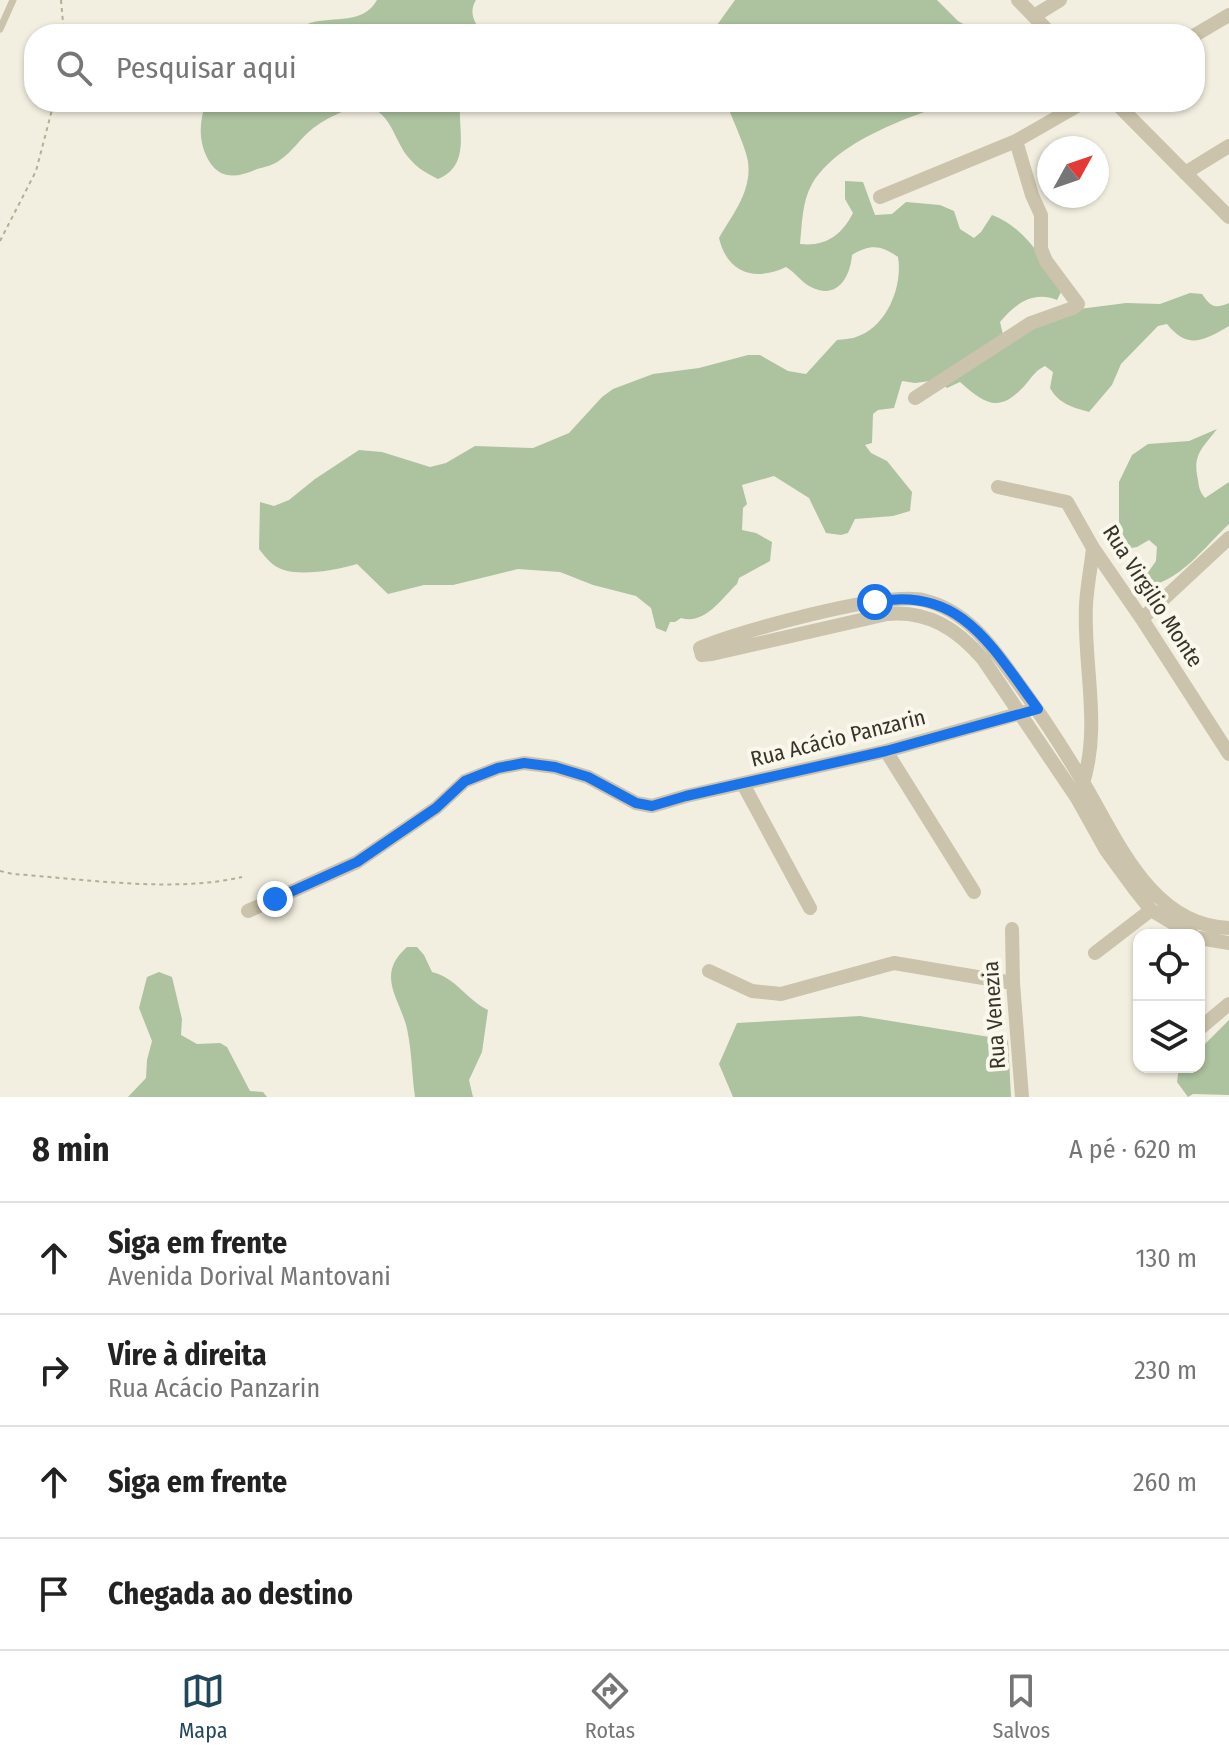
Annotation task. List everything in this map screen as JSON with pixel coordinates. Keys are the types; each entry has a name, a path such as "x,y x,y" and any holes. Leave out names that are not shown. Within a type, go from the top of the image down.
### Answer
{"street":[{"path":"1018,0 1042,24"},
{"path":"1034,16 1060,0"},
{"path":"1205,29 1229,15"},
{"path":"880,197 1016,141 1067,112"},
{"path":"1125,112 1229,217"},
{"path":"915,398 1031,323 1078,304 1046,261 1041,249 1041,215 1016,141"},
{"path":"1185,173 1229,146"},
{"name":"Rua Virgilio Monte","path":"998,487 1067,502 1093,548 1226,743"},
{"path":"1142,619 1229,538"},
{"path":"1077,798 1090,762 1086,606 1093,548"},
{"path":"1183,929 1151,910 1106,850 1077,798 983,659 965,638 940,622 905,612 887,614 712,654 702,655 699,650 718,641 828,611 898,597 939,605 967,621 986,638 1038,709 1122,850 1152,889 1196,929"},
{"name":"Rua Acácio Panzarin","path":"248,911 357,862 436,808 465,781 498,768 524,763 555,767 588,777 636,803 652,806 886,751 1038,709"},
{"path":"886,751 974,892"},
{"path":"743,784 810,908"},
{"path":"1095,953 1151,910"},
{"path":"1205,933 1229,928"},
{"name":"Rua Venezia","path":"1012,929 1022,1097"},
{"path":"1205,935 1229,943"},
{"path":"709,971 752,991 781,994 894,963 1013,983"},
{"path":"1205,1024 1229,1004"}],"lane":[{"path":"0,29 13,0"}],"path":[{"path":"61,0 63,24"},
{"path":"0,241 36,171 51,112"},
{"path":"0,871 139,883 221,882 242,877"}],"green space":[{"path":"377,0 476,0 473,13 477,24 308,24 356,16 371,8"},
{"path":"735,0 937,0 963,24 718,24"},
{"path":"203,112 342,112 311,130 275,163 231,176 219,172 209,161 201,139"},
{"path":"378,112 460,112 461,146 455,165 438,179 422,170 408,157"},
{"path":"730,112 926,112 856,143 823,169 806,198 800,244 817,244 838,233 853,213 845,199 845,181 863,182 875,215 892,214 906,202 940,205 954,211 960,229 974,238 992,215 1004,220 1024,236 1062,290 1057,300 1032,298 1012,310 1000,322 1004,339 1056,312 1126,303 1160,304 1190,293 1202,294 1213,306 1229,303 1229,326 1203,339 1189,340 1167,324 1158,326 1121,364 1112,385 1089,412 1058,398 1050,388 1053,372 1045,366 1017,393 1001,403 985,401 960,382 947,388 938,380 902,381 894,408 878,410 873,414 872,443 865,445 871,453 887,461 912,492 910,511 893,516 855,519 848,533 826,533 809,498 774,476 742,485 747,504 743,508 742,530 756,533 772,542 770,561 739,578 737,584 705,614 670,622 666,632 656,628 651,608 636,596 593,585 560,572 518,569 453,585 424,585 388,594 357,564 310,572 284,570 270,562 259,549 260,502 274,506 289,500 359,450 382,452 430,467 446,463 475,446 533,448 569,433 613,389 653,374 760,355 788,371 806,374 837,340 867,332 884,315 898,280 898,257 886,250 875,247 852,255 845,279 835,289 828,291 808,285 786,267 753,274 736,267 728,259 719,238 747,183 745,150"},
{"path":"1217,429 1200,452 1196,464 1200,490 1205,498 1229,482 1229,524 1179,572 1156,584 1143,586 1142,581 1156,561 1157,547 1149,540 1125,549 1119,540 1119,482 1132,455 1148,444 1189,441"},
{"path":"407,947 417,947 432,972 448,979 488,1010 482,1052 469,1080 473,1097 415,1097 408,1034 391,979 397,958"},
{"path":"159,972 172,977 182,1019 181,1035 197,1044 220,1043 227,1047 250,1091 263,1092 267,1097 128,1097 146,1078 152,1041 139,1008 147,977"},
{"path":"860,1016 1008,1040 1011,1097 733,1097 719,1064 737,1023"},
{"path":"1229,1020 1229,1095 1193,1094 1188,1097 1177,1082 1178,1073 1205,1073 1205,1044"}],"route":[{"path":"275,899 357,862 436,808 465,781 498,768 524,763 555,767 613,788 636,803 652,806 886,751 1038,709 986,638 967,621 939,605 920,599 898,597 875,602"}]}
